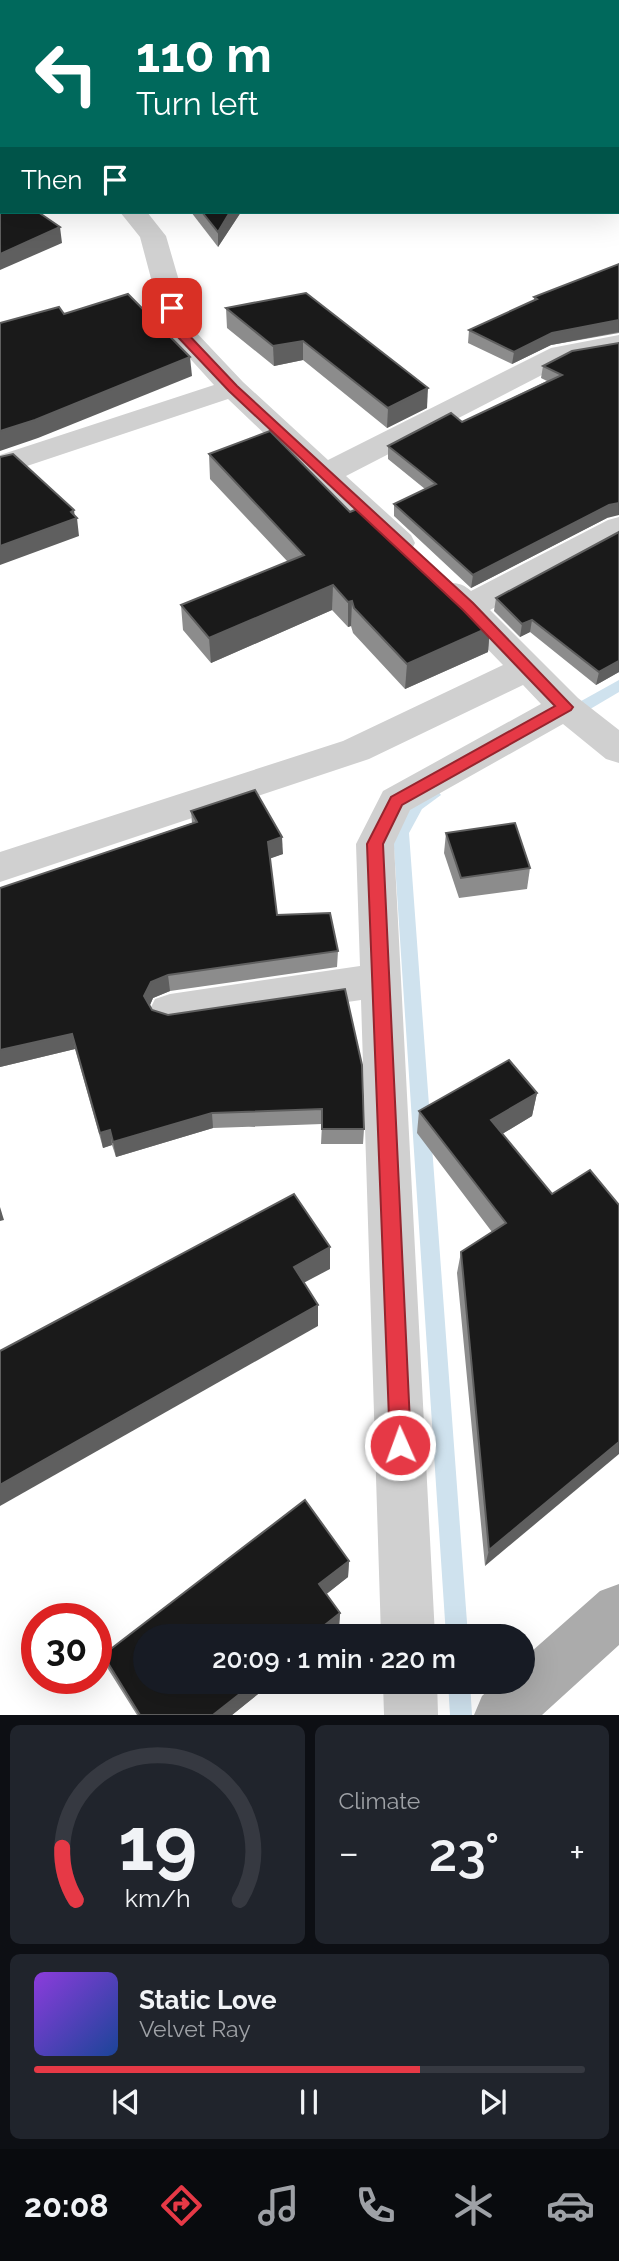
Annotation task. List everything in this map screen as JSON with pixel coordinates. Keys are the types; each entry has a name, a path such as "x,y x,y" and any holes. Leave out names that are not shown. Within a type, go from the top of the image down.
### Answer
{"main road":[{"path":"501,1715 619,1610"}],"street":[{"path":"135,214 153,236 179,331 233,388 468,607 565,707 612,735"},
{"path":"325,474 561,354 619,344"},
{"path":"0,465 233,388"},
{"path":"468,607 619,527"},
{"path":"0,867 356,750 528,668"},
{"path":"408,1624 375,844 396,801 565,707"},
{"path":"170,1011 381,980"},
{"path":"410,1694 411,1715"}],"building":[{"path":"0,214 41,214 60,227 0,254"},
{"path":"204,214 229,214 218,232"},
{"path":"619,264 619,320 552,333 514,352 469,330 537,299 534,297"},
{"path":"306,293 428,388 388,408 303,341 273,346 226,308"},
{"path":"128,294 190,357 35,420 0,431 0,323 59,307 64,314"},
{"path":"619,343 619,503 609,505 473,575 394,504 436,484 388,446 451,413 462,422 562,375 543,366 572,351"},
{"path":"270,431 350,512 364,506 490,627 407,664 354,608 352,601 348,602 333,585 209,638 181,605 304,555 209,454"},
{"path":"13,454 74,510 71,512 77,518 0,546 0,457"},
{"path":"619,532 619,661 599,672 532,620 522,624 496,598"},
{"path":"255,790 282,837 268,842 277,915 330,913 338,951 168,975 151,982 144,996 152,1010 168,1015 345,989 362,1065 364,1129 322,1129 322,1109 212,1113 113,1142 110,1130 100,1133 72,1034 0,1050 0,888 197,822 191,811"},
{"path":"515,823 530,868 461,878 446,833"},
{"path":"509,1060 537,1093 491,1120 552,1194 590,1170 619,1205 619,1442 489,1550 461,1252 506,1223 419,1111"},
{"path":"294,1194 330,1247 294,1267 318,1305 0,1485 0,1351"},
{"path":"305,1500 349,1561 319,1584 340,1613 326,1624 143,1624"},
{"path":"133,1632 133,1694 240,1694 213,1715 140,1715 112,1670 112,1648"}],"waterway":[{"path":"570,714 619,685"},
{"path":"433,795 417,805 401,833 456,1624"},
{"path":"460,1694 461,1715"}],"route":[{"path":"172,308 179,331 233,388 468,607 565,707 396,801 375,844 400,1445"}]}
